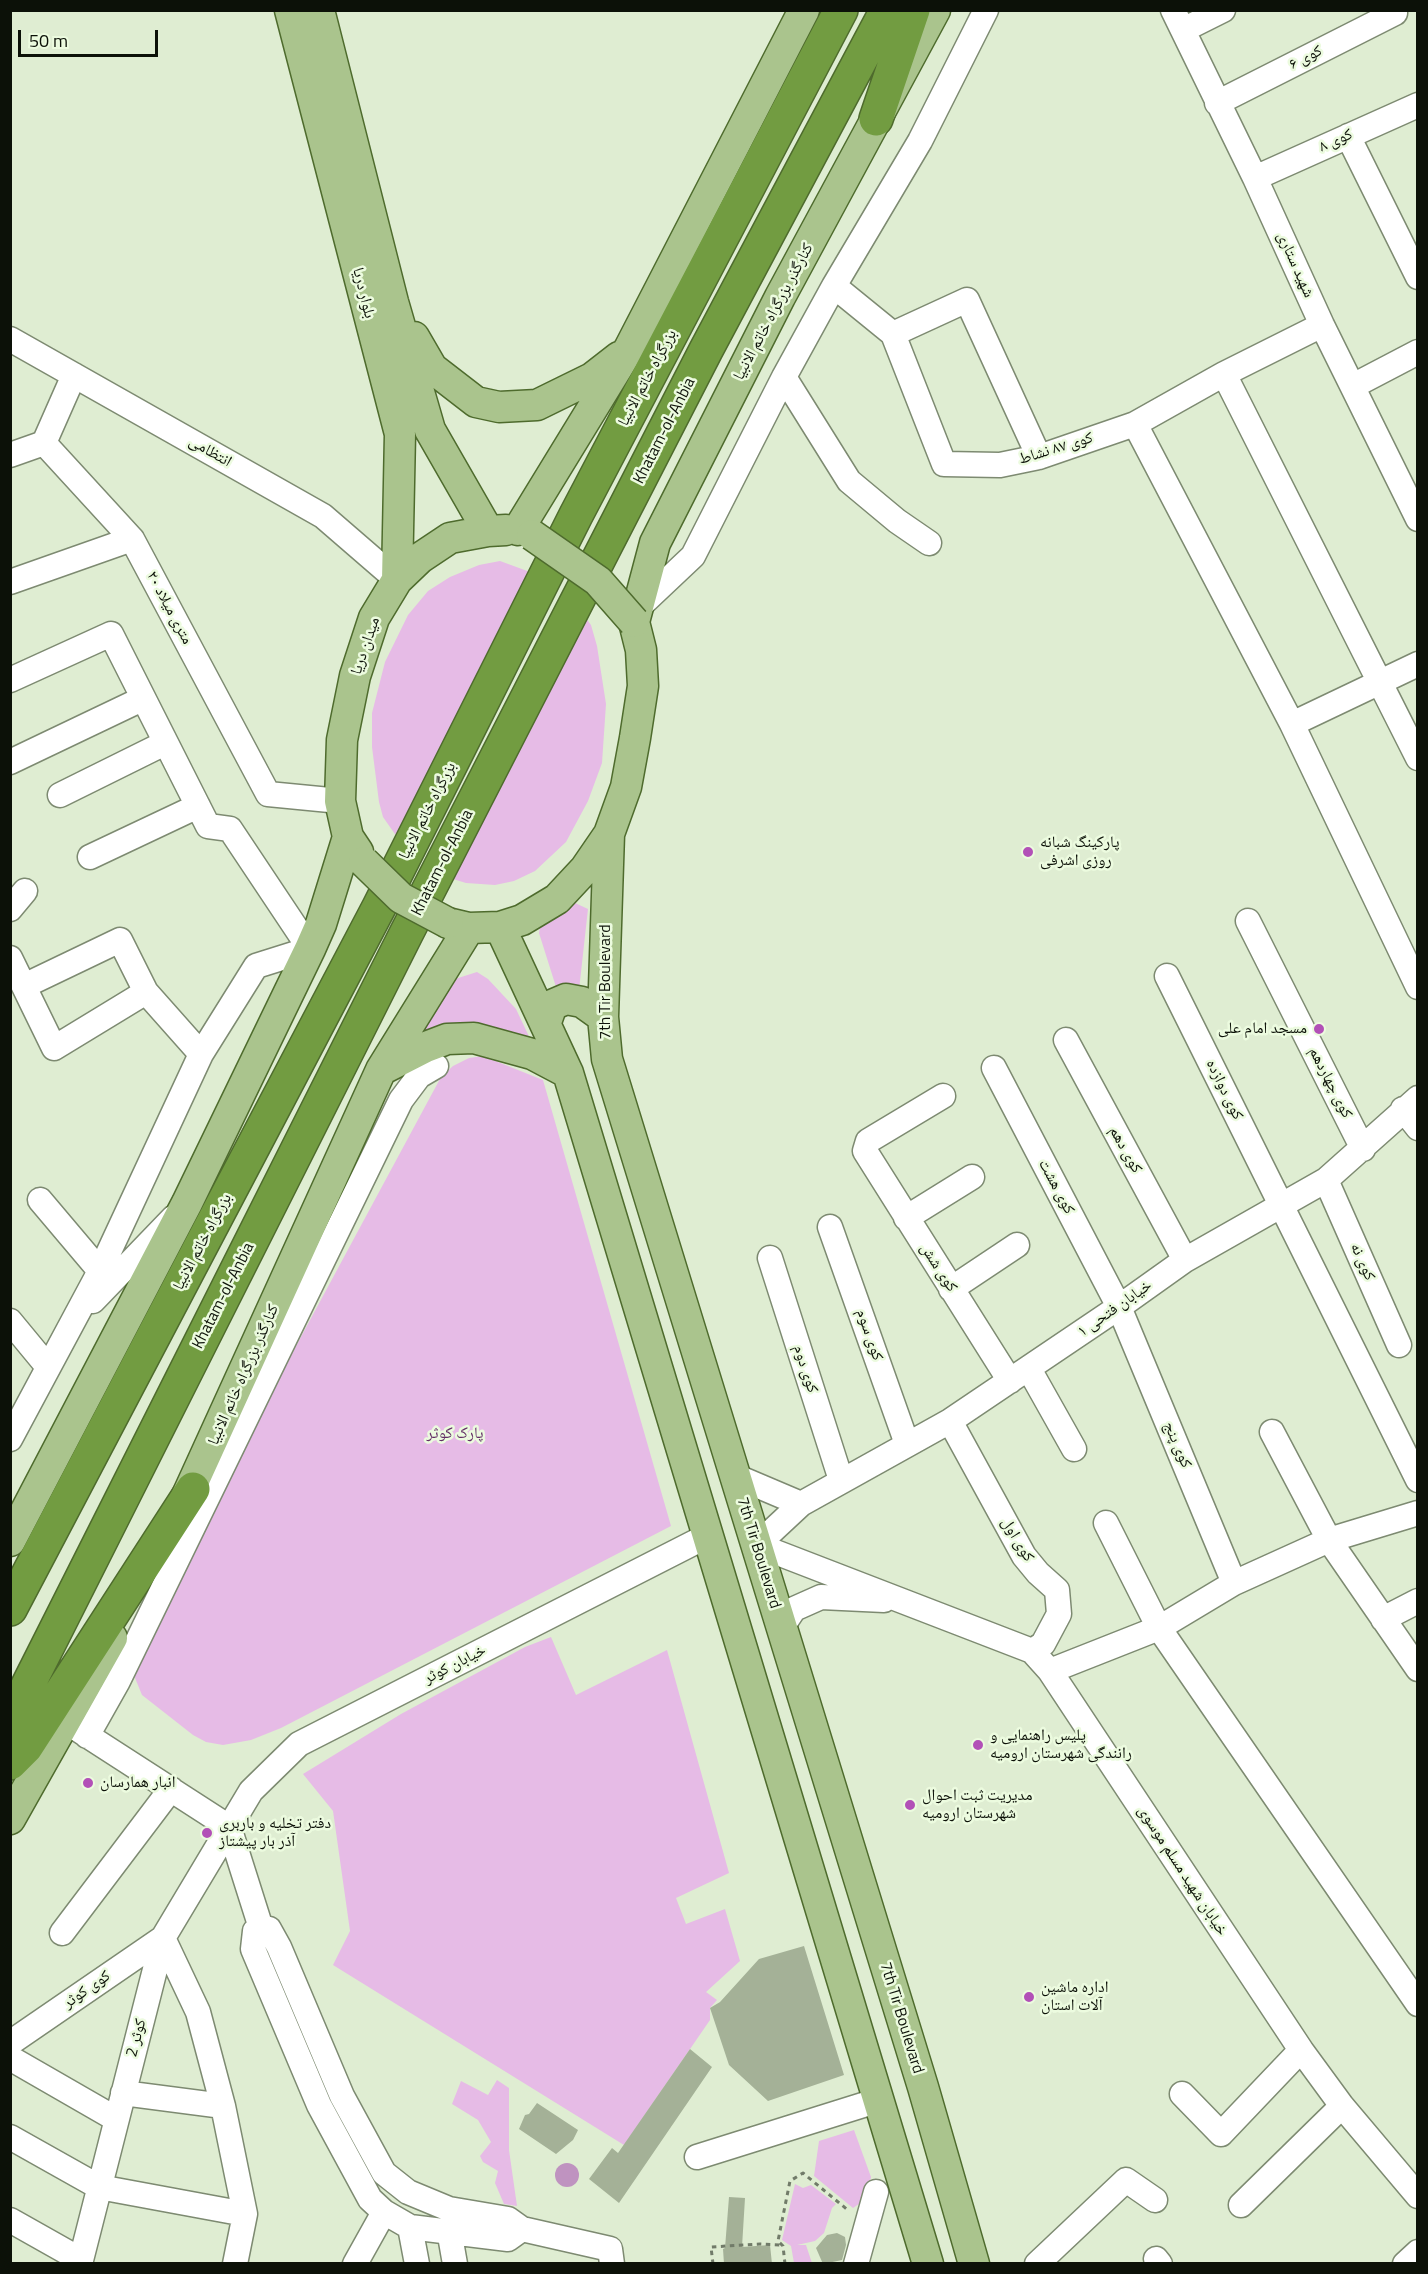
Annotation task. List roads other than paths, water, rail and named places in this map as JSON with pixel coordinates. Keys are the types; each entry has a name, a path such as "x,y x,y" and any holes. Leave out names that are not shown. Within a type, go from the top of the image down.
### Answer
{"highway":[{"name":"بزرگراه خاتم الانبیا","path":"10,1609 379,907 582,504 841,10"},
{"name":"Khatam-ol-Anbia","path":"10,1721 405,934 712,340 887,10"},
{"path":"876,119 912,10"},
{"path":"10,1763 26,1747 193,1489"}],"main road":[{"name":"بلوار دریا","path":"290,10 400,434 397,580"},
{"name":"بلوار دریا","path":"319,10 393,302 430,430 488,531"},
{"path":"458,926 500,927 522,920 557,899 585,869 609,834 626,788 643,686 637,614 598,581 525,533 630,347 804,10"},
{"name":"کنارگذر بزرگراه خاتم الانبیا","path":"637,614 655,543 780,297 935,10"},
{"path":"393,302 432,368 476,402 499,407 537,405 592,378 630,347"},
{"name":"میدان دریا","path":"458,926 400,898 364,862 348,837 340,801 342,740 355,676 374,618 397,580 420,558 450,538 488,531 525,533"},
{"name":"7th Tir Boulevard","path":"609,834 603,1017 607,1059 923,2086 974,2264"},
{"path":"10,1541 187,1203 310,949 321,924 348,837"},
{"name":"کنارگذر بزرگراه خاتم الانبیا","path":"10,1819 77,1729 193,1489 381,1070 458,926"},
{"path":"500,927 568,1073 928,2264"},
{"path":"546,1022 552,1005 566,999 582,1002 603,1017"},
{"path":"381,1070 447,1039 474,1038 532,1054 568,1073"},
{"path":"783,1784 825,1770"},
{"path":"879,2100 923,2086"}],"street":[{"path":"637,614 693,556 784,376 834,286 920,141 986,10"},
{"path":"1178,20 1223,10"},
{"name":"کوی ۶","path":"1217,103 1395,12"},
{"name":"شهید ستاری","path":"1178,20 1255,178 1322,325 1410,488 1418,519"},
{"name":"کوی ۸","path":"1255,178 1418,105"},
{"path":"1348,136 1418,277"},
{"name":"کوی ۸۷ نشاط","path":"834,286 893,334 944,464 1000,465 1039,457 1135,424 1224,374 1322,325"},
{"path":"893,334 968,300 1039,457"},
{"name":"انتظامی","path":"10,339 323,516 397,580"},
{"path":"1353,386 1418,352"},
{"path":"1224,374 1418,758"},
{"path":"10,456 44,442 74,375"},
{"path":"784,376 849,481 897,521 929,543"},
{"path":"1135,424 1292,724 1418,987"},
{"name":"۲۰ متری میلاد","path":"44,442 132,539 268,794 340,801"},
{"path":"10,582 132,539"},
{"path":"10,680 111,634 208,826 230,829 310,949 256,966 201,1054 100,1271 10,1439"},
{"path":"1292,724 1418,664"},
{"path":"10,762 142,699"},
{"path":"60,795 165,743"},
{"path":"90,856 198,806"},
{"path":"10,909 25,891"},
{"name":"کوی چهاردهم","path":"1248,921 1363,1149"},
{"path":"24,986 120,940 146,992 201,1054"},
{"path":"10,958 54,1048 146,992"},
{"name":"کوی دوازده","path":"1167,976 1418,1480"},
{"name":"کوی دهم","path":"1066,1040 1185,1260"},
{"path":"436,1066 419,1077 401,1100 118,1681 77,1729 229,1827 257,1938 319,2105 370,2199 384,2212 410,2227 508,2239 522,2229"},
{"name":"کوی هشت","path":"994,1068 1119,1307"},
{"name":"کوی شش","path":"943,1096 868,1141 865,1146 868,1155 951,1289 1020,1375"},
{"name":"خیابان فتحی ۱","path":"757,1545 801,1504 950,1421 1185,1260 1281,1203 1326,1180 1413,1112"},
{"path":"906,1218 972,1177"},
{"name":"کوی نه","path":"1326,1180 1399,1345"},
{"path":"40,1200 100,1271"},
{"path":"73,1321 187,1203"},
{"name":"کوی سوم","path":"831,1227 907,1444"},
{"path":"951,1289 1017,1245"},
{"name":"کوی دوم","path":"770,1258 841,1480"},
{"name":"کوی پنج","path":"1119,1307 1234,1583"},
{"path":"10,1321 48,1367"},
{"path":"1020,1375 1074,1449"},
{"name":"کوی اول","path":"950,1421 1024,1556 1057,1590 1059,1614 1044,1644 1032,1651"},
{"path":"1272,1432 1329,1540 1418,1669"},
{"path":"735,1476 801,1504"},
{"path":"1050,1671 1159,1628 1234,1583 1329,1540 1418,1513"},
{"path":"1106,1523 1159,1628 1418,2004"},
{"name":"خیابان کوثر","path":"229,1827 251,1791 299,1744 707,1536"},
{"name":"خیابان شهید مسلم موسوی","path":"757,1545 1032,1651 1050,1671 1300,2050 1342,2106 1418,2196"},
{"name":"خیابان شهید مسلم موسوی","path":"789,1653 784,1624 794,1609 821,1597 907,1601"},
{"path":"1383,1619 1418,1601"},
{"path":"62,1933 171,1789"},
{"name":"کوثر 2","path":"80,2262 163,1938 229,1827"},
{"path":"257,1938 269,1929 279,1947 342,2096 384,2173 408,2192 449,2209 508,2218 522,2229 610,2249 612,2264"},
{"path":"163,1938 198,2012 223,2106 245,2214 235,2264"},
{"name":"کوی کوثر","path":"10,2043 163,1938"},
{"path":"1182,2094 1221,2134 1300,2050"},
{"path":"10,2058 116,2119"},
{"path":"123,2093 223,2106"},
{"path":"697,2157 879,2100"},
{"path":"1241,2205 1342,2106"},
{"path":"10,2137 99,2187 245,2214"},
{"path":"1037,2264 1125,2180 1155,2200"},
{"path":"856,2264 876,2192"},
{"path":"355,2264 384,2212"},
{"path":"10,2220 80,2262"},
{"path":"410,2227 417,2264"},
{"path":"449,2230 455,2264"},
{"path":"1405,2264 1418,2252"}],"place":[{"name":"پارکینگ شبانه روزی اشرفی","path":"1028,852"},
{"name":"مسجد امام علی","path":"1319,1029"},
{"name":"پلیس راهنمایی و رانندگی شهرستان ارومیه","path":"978,1745"},
{"name":"انبار همارسان","path":"88,1783"},
{"name":"مدیریت ثبت احوال شهرستان ارومیه","path":"910,1805"},
{"name":"دفتر تخلیه و باربری آذر بار پیشتاز","path":"207,1833"},
{"name":"اداره ماشین آلات استان","path":"1029,1997"}],"park label":[{"name":"پارک کوثر","path":"455,1434"}]}
